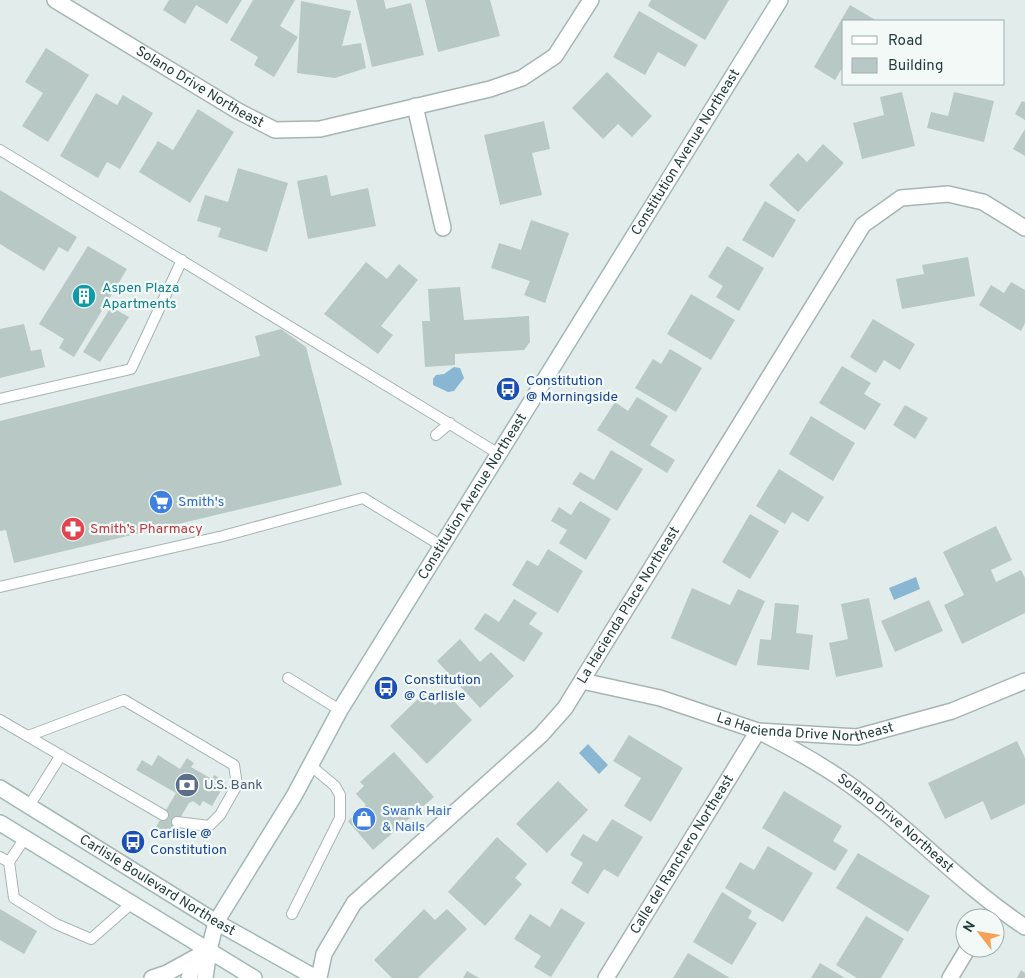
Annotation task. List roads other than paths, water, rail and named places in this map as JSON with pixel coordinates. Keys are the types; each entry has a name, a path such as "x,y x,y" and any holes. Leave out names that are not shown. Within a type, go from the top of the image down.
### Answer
{"street":[{"name":"Solano Drive Northeast","path":"55,0 238,111 274,130 320,129 490,89 522,78 555,56 590,0"},
{"name":"Constitution Avenue Northeast","path":"205,978 216,922 310,765 340,710 780,0"},
{"path":"416,106 443,228"},
{"name":"La Hacienda Place Northeast","path":"317,978 324,954 354,903 542,735 565,708 863,225 902,198 948,194 983,202 1025,228"},
{"name":"La Hacienda Drive Northeast","path":"582,681 660,698 758,731 857,737 952,711 1025,681"},
{"name":"Solano Drive Northeast","path":"758,731 811,758 855,788 986,908"},
{"name":"Calle del Ranchero Northeast","path":"606,978 758,731"},
{"name":"Carlisle Boulevard Northeast","path":"0,788 216,922 317,978"},
{"name":"Carlisle Boulevard Northeast","path":"0,823 254,978"},
{"name":"Solano Drive Northeast","path":"1005,918 1025,927"},
{"path":"152,978 167,973 209,950"},
{"name":"Constitution Avenue Northeast","path":"189,978 192,968 209,950"},
{"path":"950,978 962,958"}],"lane":[{"path":"0,150 499,454"},
{"path":"0,399 130,368 182,260"},
{"path":"436,435 450,423"},
{"path":"0,587 223,536 363,498 442,546"},
{"path":"288,678 340,710"},
{"path":"28,736 124,700 234,765 237,785 220,815 209,826 178,822"},
{"path":"0,720 163,815"},
{"path":"29,806 60,756"},
{"path":"292,914 340,818 340,795 338,790 310,765"},
{"path":"25,838 5,860 14,898 56,924 91,939 132,903"}],"water":[{"path":"454,367 460,368 464,378 454,391 448,392 433,385 433,379 436,375 444,374"},
{"path":"916,577 920,589 894,600 889,588"},
{"path":"588,744 608,765 599,774 579,753"}],"place":[{"name":"Aspen Plaza Apartments","path":"84,296"},
{"name":"Constitution @ Morningside","path":"508,389"},
{"name":"Smith's","path":"161,502"},
{"name":"Smith’s Pharmacy","path":"73,529"},
{"name":"Constitution @ Carlisle","path":"386,688"},
{"name":"U.S. Bank","path":"187,785"},
{"name":"Swank Hair & Nails","path":"364,819"},
{"name":"Carlisle @ Constitution","path":"133,842"}]}
